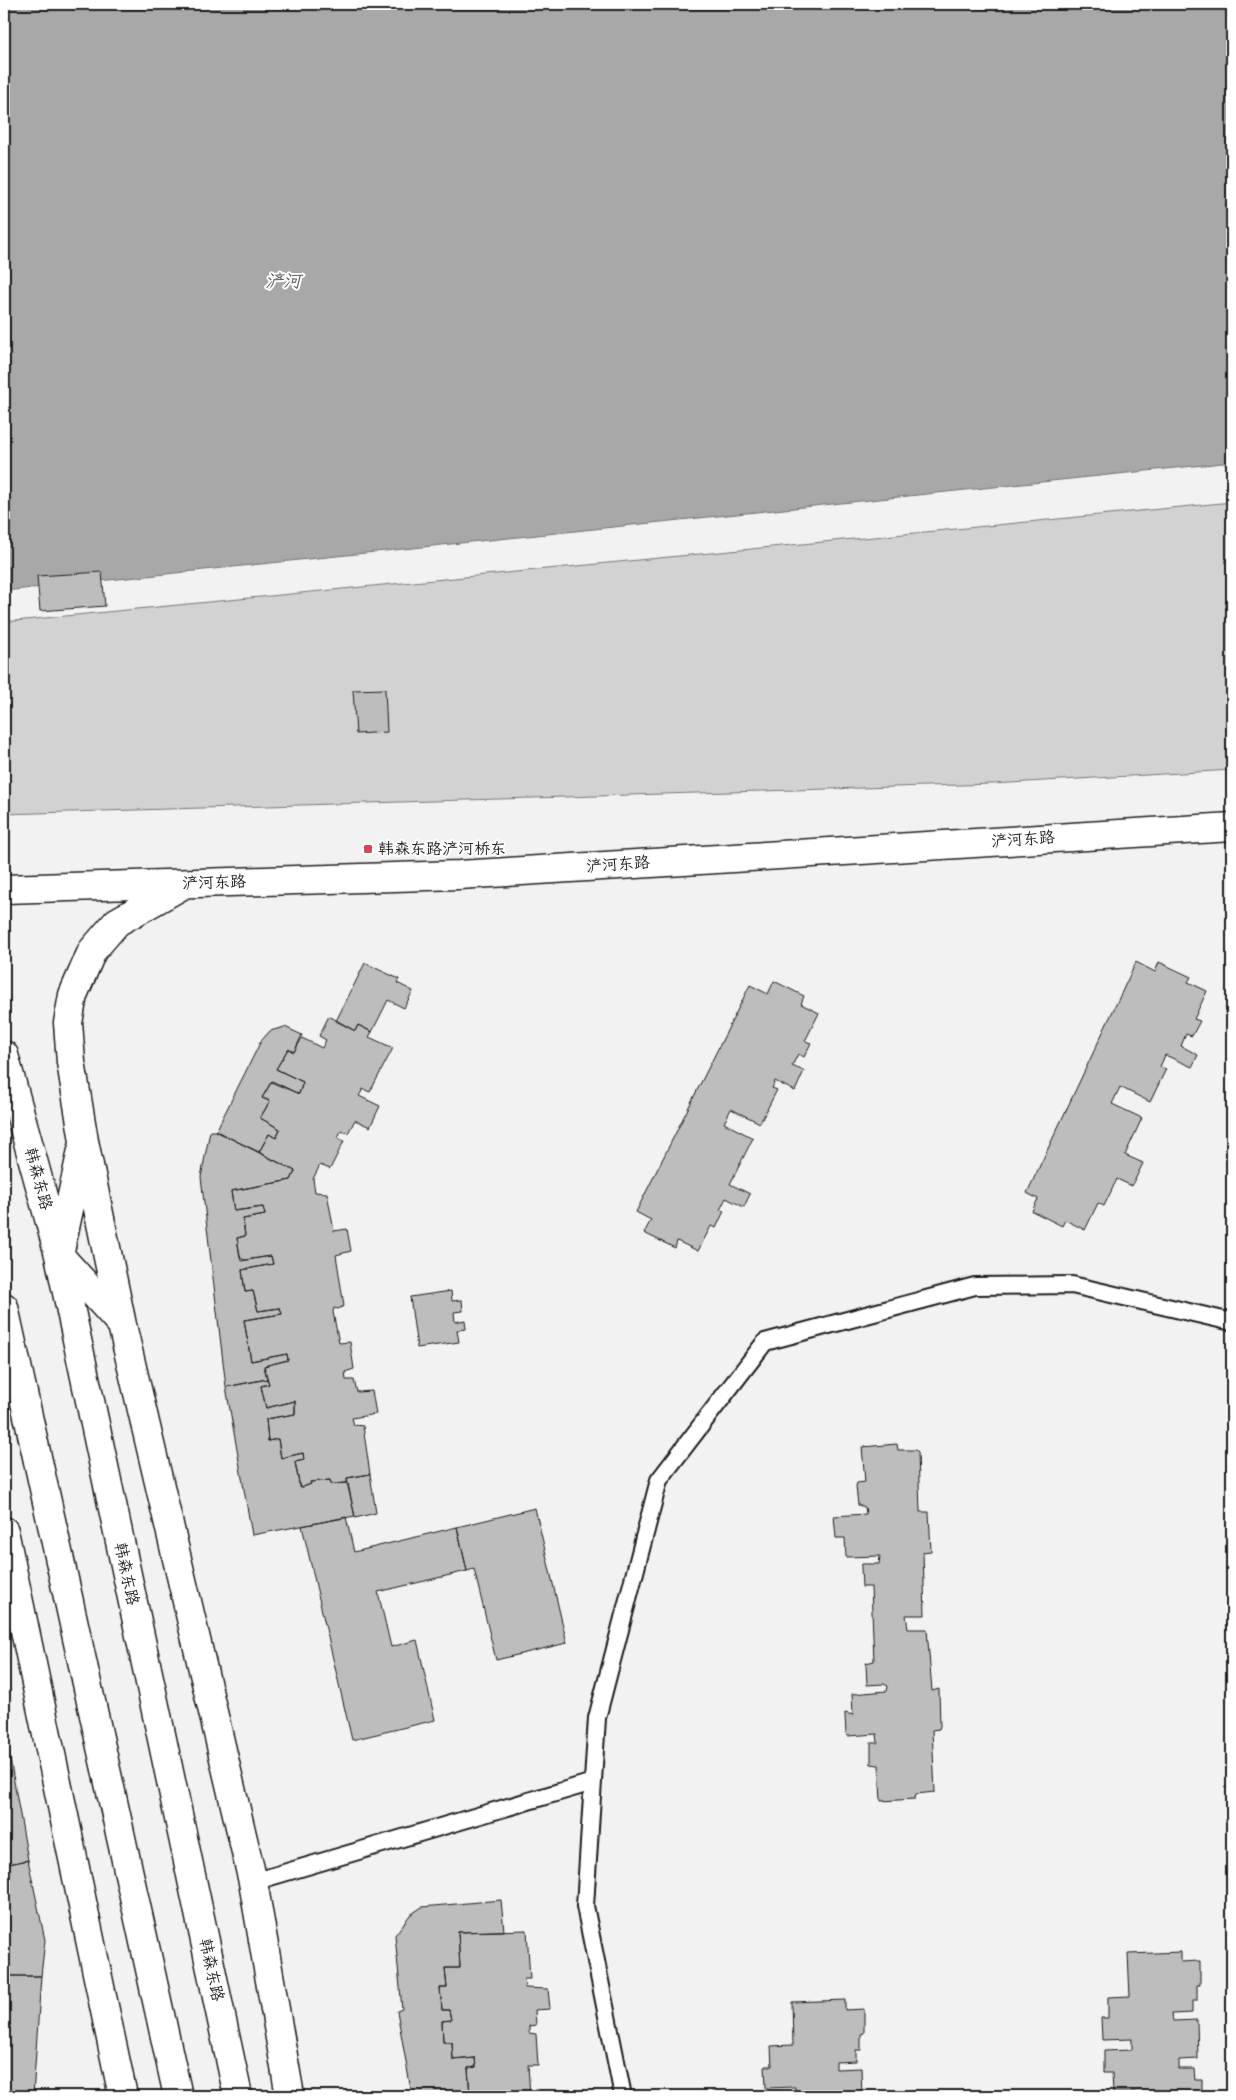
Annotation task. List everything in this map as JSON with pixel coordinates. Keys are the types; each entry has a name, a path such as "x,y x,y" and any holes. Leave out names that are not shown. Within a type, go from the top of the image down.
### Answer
{"main road":[{"name":"浐河东路","path":"4,889 458,875 1232,827"},
{"path":"184,884 117,922 92,951 73,995 68,1022 71,1062 84,1141 122,1325 253,1882 290,2096"},
{"name":"韩森东路","path":"4,1055 59,1254 238,2096"},
{"path":"84,1141 59,1254 122,1325"},
{"path":"4,1307 178,2096"},
{"path":"4,1531 123,2096"}],"lane":[{"path":"623,2096 585,1906 597,1718 659,1480 765,1342 974,1286 1072,1285 1232,1322"},
{"path":"253,1882 593,1782"}],"shaded area":[{"path":"1232,502 1232,770 993,784 4,814 4,622"}],"water":[{"name":"浐河","path":"4,4 1232,4 1232,462 4,591"}],"building":[{"path":"102,572 105,606 40,611 37,576"},
{"path":"385,689 387,732 356,734 353,690"},
{"path":"1136,962 1155,972 1159,962 1191,977 1188,982 1207,991 1194,1019 1200,1021 1192,1036 1186,1034 1181,1046 1198,1055 1192,1067 1165,1055 1160,1067 1166,1069 1150,1102 1120,1087 1112,1104 1142,1118 1125,1155 1143,1163 1132,1186 1117,1179 1104,1206 1098,1203 1085,1230 1065,1220 1062,1226 1032,1211 1038,1199 1027,1193"},
{"path":"365,963 399,979 397,983 413,991 404,1008 388,1000 372,1032 358,1025 355,1031 336,1021"},
{"path":"774,981 804,996 801,1004 819,1013 805,1041 811,1043 804,1057 798,1054 792,1066 804,1071 795,1091 775,1081 772,1088 777,1090 760,1123 731,1109 724,1123 753,1138 730,1184 750,1194 744,1207 726,1198 720,1210 724,1211 716,1228 711,1226 698,1251 677,1241 675,1248 644,1233 651,1220 636,1212 750,985 768,994"},
{"path":"329,1016 355,1031 358,1025 372,1032 369,1037 393,1048 370,1092 363,1089 359,1096 380,1106 370,1127 355,1120 348,1133 341,1131 338,1138 344,1141 330,1169 320,1165 313,1179 315,1192 327,1193 334,1231 347,1229 351,1251 336,1255 344,1306 338,1309 334,1308 333,1312 339,1343 350,1342 354,1369 345,1372 346,1380 354,1380 357,1392 372,1391 376,1414 352,1418 354,1425 363,1426 370,1474 347,1478 347,1483 331,1484 330,1480 310,1482 311,1484 300,1488 295,1462 304,1460 303,1453 281,1458 278,1439 268,1441 266,1419 295,1414 295,1401 266,1408 261,1386 269,1384 264,1366 288,1360 287,1354 251,1361 244,1320 282,1314 280,1308 258,1311 253,1291 245,1292 242,1270 273,1264 271,1256 245,1260 240,1258 237,1238 245,1236 243,1219 265,1215 263,1207 234,1211 231,1191 291,1180 295,1171 259,1152 269,1134 276,1138 280,1129 260,1118 270,1101 262,1098 272,1081 299,1094 303,1082 276,1069 288,1049 294,1052 302,1038 322,1048 326,1040 319,1036"},
{"path":"285,1027 302,1035 294,1052 288,1049 276,1069 303,1082 299,1094 271,1082 262,1098 270,1101 260,1118 280,1129 276,1138 269,1134 259,1152 216,1131 261,1041 270,1031"},
{"path":"210,1131 216,1131 295,1171 291,1180 231,1191 234,1211 263,1207 265,1215 243,1219 245,1236 237,1238 241,1261 271,1256 273,1264 242,1270 245,1292 253,1291 258,1311 280,1308 282,1314 244,1320 251,1361 287,1354 288,1360 264,1366 267,1379 226,1387 201,1177"},
{"path":"451,1291 452,1301 462,1300 463,1311 454,1312 455,1322 465,1320 466,1329 457,1330 459,1342 417,1348 410,1297"},
{"path":"267,1379 269,1384 261,1386 266,1408 295,1401 295,1414 266,1419 268,1441 278,1439 281,1458 303,1453 304,1460 295,1462 300,1488 311,1484 310,1482 330,1480 331,1484 347,1483 355,1516 252,1535 226,1387"},
{"path":"897,1444 898,1450 916,1450 918,1452 920,1512 929,1512 931,1551 923,1552 925,1615 906,1615 908,1629 927,1629 932,1691 939,1689 940,1726 939,1729 932,1730 935,1792 916,1794 915,1799 881,1801 879,1765 871,1764 871,1743 878,1743 877,1734 848,1736 846,1734 845,1715 845,1713 853,1715 852,1694 887,1691 888,1686 884,1684 867,1685 866,1663 874,1661 871,1587 862,1587 861,1567 862,1564 879,1564 880,1556 846,1557 845,1538 836,1538 834,1516 866,1514 865,1507 858,1505 856,1486 857,1483 865,1482 862,1447"},
{"path":"370,1474 376,1513 355,1518 347,1478"},
{"path":"535,1508 567,1643 496,1660 474,1569 467,1571 457,1527"},
{"path":"346,1517 354,1552 457,1527 467,1571 378,1592 391,1647 417,1640 435,1720 352,1740 302,1526"},
{"path":"4,1747 9,1753 28,1860 4,1865"},
{"path":"28,1860 45,1940 41,1976 4,1976 4,1865"},
{"path":"501,1900 504,1931 458,1932 460,1968 445,1968 447,1988 440,1988 442,2010 449,2010 451,2020 442,2021 443,2042 452,2042 453,2060 475,2058 476,2067 468,2068 470,2096 412,2096 397,2011 402,2009 395,1935 410,1915 422,1907"},
{"path":"527,1930 530,1979 524,1979 525,1988 548,1989 550,2009 535,2010 536,2025 529,2026 529,2033 536,2034 538,2065 528,2065 530,2096 470,2096 468,2068 476,2067 475,2058 453,2060 452,2042 443,2042 442,2021 451,2020 449,2010 442,2010 440,1988 447,1988 445,1968 460,1968 458,1932"},
{"path":"1181,1952 1181,1962 1200,1961 1200,1985 1197,1985 1197,2001 1192,2001 1192,2013 1172,2014 1173,2021 1197,2020 1198,2059 1179,2060 1179,2069 1194,2069 1195,2080 1202,2080 1202,2096 1135,2096 1135,2092 1113,2092 1112,2073 1104,2073 1104,2051 1132,2050 1132,2039 1102,2040 1101,2018 1108,2018 1108,1997 1130,1996 1128,1954"},
{"path":"4,1976 41,1976 33,2096 4,2096"},
{"path":"845,2000 845,2010 864,2009 864,2033 861,2034 861,2050 856,2050 856,2061 836,2062 836,2069 861,2068 862,2096 795,2096 795,2087 766,2088 765,2066 772,2066 771,2046 793,2045 792,2002"}],"place":[{"name":"韩森东路浐河桥东","path":"368,849"}]}
